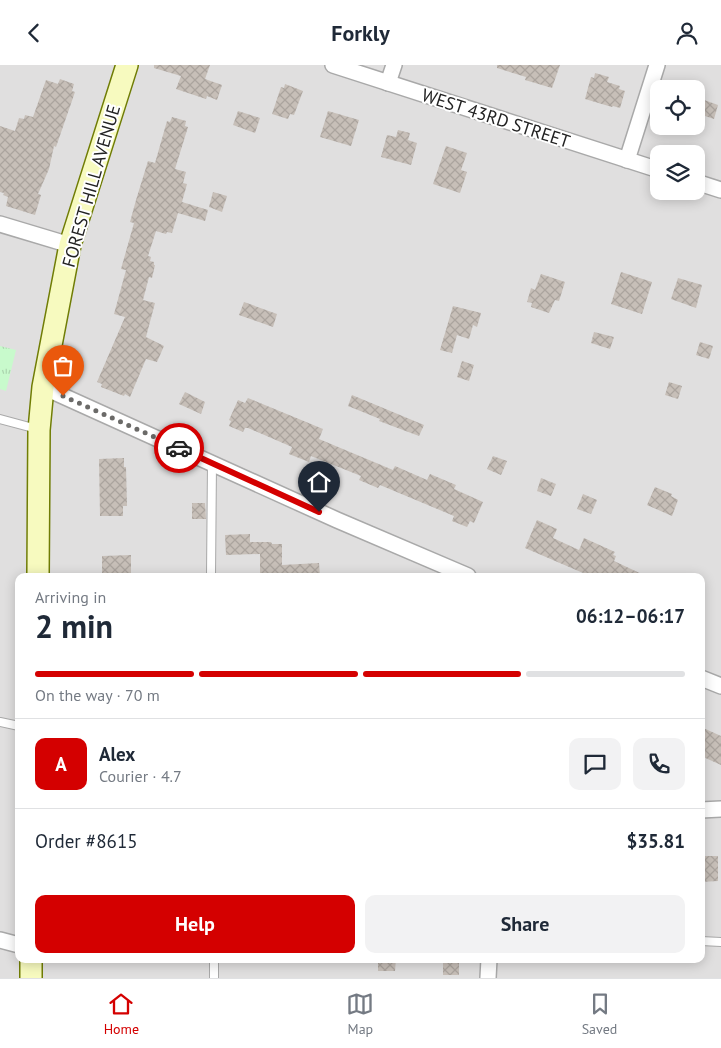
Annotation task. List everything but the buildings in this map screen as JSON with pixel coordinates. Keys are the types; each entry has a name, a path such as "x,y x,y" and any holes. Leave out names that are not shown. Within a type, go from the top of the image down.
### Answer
{"main road":[{"name":"FOREST HILL AVENUE","path":"38,573 38,430 43,387 70,245 127,65"},
{"path":"31,963 31,978"}],"street":[{"name":"WEST 43RD STREET","path":"333,65 650,167"},
{"path":"388,83 394,65"},
{"path":"627,161 657,65"},
{"path":"705,185 721,190"},
{"path":"0,224 70,245"},
{"path":"43,387 461,573"},
{"path":"705,680 721,686"},
{"path":"705,810 721,809"},
{"path":"0,940 15,944"},
{"path":"488,978 489,963"}],"lane":[{"path":"0,419 38,430"},
{"path":"211,573 212,463"},
{"path":"0,722 15,725"},
{"path":"705,941 721,942"},
{"path":"214,963 214,978"}],"shaded area":[{"path":"0,65 721,65 721,978 0,978"}],"green space":[{"path":"0,346 16,350 6,391 0,389"}],"way so far":[{"path":"63,396 179,448"}],"route":[{"path":"179,448 319,512"}]}
